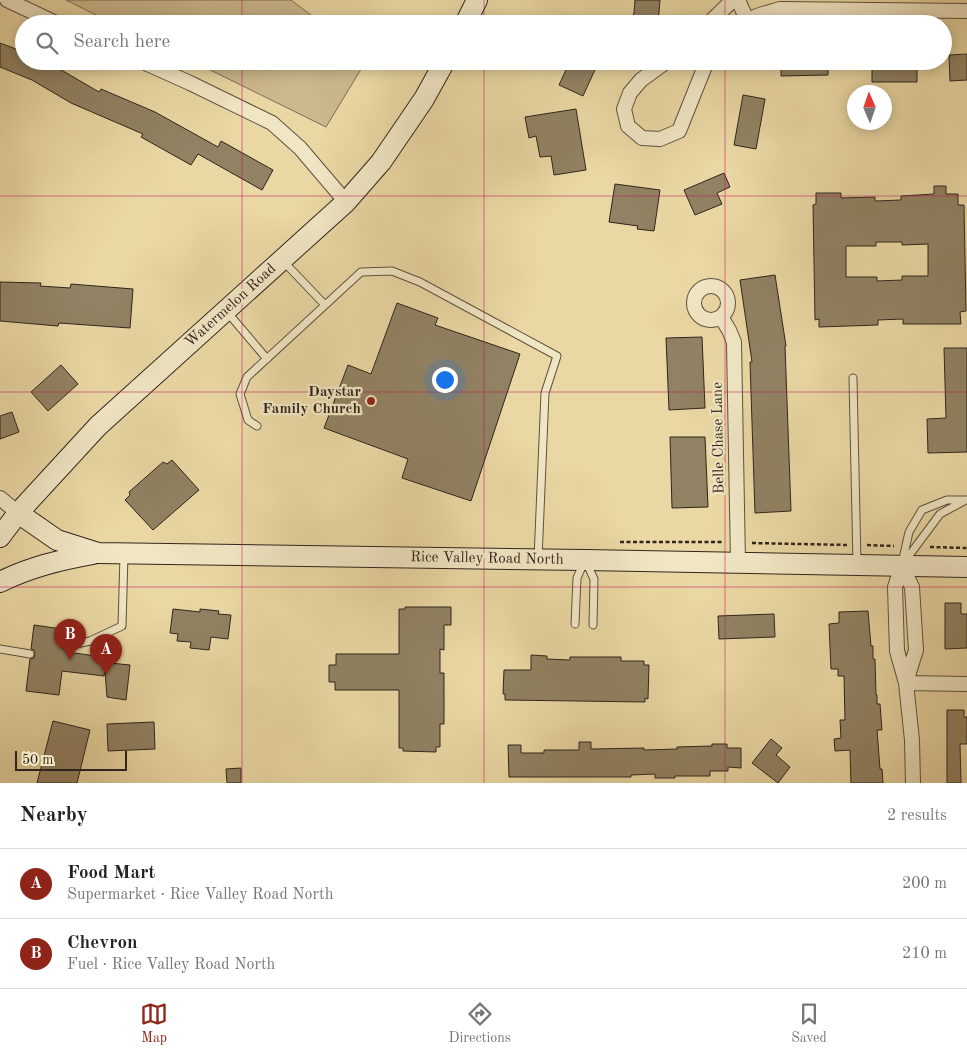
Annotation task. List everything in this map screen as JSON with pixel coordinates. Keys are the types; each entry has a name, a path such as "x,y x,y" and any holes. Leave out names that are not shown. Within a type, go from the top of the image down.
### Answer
{"street":[{"path":"7,0 39,15"},
{"path":"470,15 477,0"},
{"path":"717,15 733,0"},
{"path":"738,0 743,15"},
{"path":"766,15 780,10 927,5 967,11"},
{"path":"161,70 272,124 300,148 346,202"},
{"name":"Watermelon Road","path":"0,538 18,513 98,426 346,202 381,162 424,99 440,70"},
{"path":"655,70 641,80 630,93 624,109 628,126 642,138 660,139 679,131 703,70"},
{"name":"Belle Chase Lane","path":"721,317 730,330 734,342 738,563"},
{"path":"0,498 18,513"},
{"name":"Rice Valley Road North","path":"18,513 57,540 98,553 967,567"},
{"path":"0,582 50,562 98,553"},
{"path":"902,566 895,587 897,651 906,683 912,740 913,783"},
{"path":"906,683 967,684"}],"lane":[{"path":"282,260 325,305"},
{"path":"257,426 248,420 240,394 247,378 361,272 392,271 420,282 557,356 545,393 538,559"},
{"path":"226,310 267,359"},
{"path":"853,378 857,565"},
{"path":"902,566 909,532 922,510 947,500 967,500"},
{"path":"902,566 940,514 967,500"},
{"path":"67,646 90,641 122,626 124,553"},
{"path":"575,624 577,578 585,560"},
{"path":"585,560 594,579 593,624"},
{"path":"0,649 30,654"}],"shaded area":[{"path":"66,0 291,0 311,15 96,15"},
{"path":"210,70 361,70 326,127"}],"building":[{"path":"635,0 660,0 659,15 634,15"},
{"path":"0,43 15,49 15,70 61,70 99,92 101,89 155,112 218,147 221,141 273,170 262,190 198,154 191,165 141,137 143,134 71,103 32,80 0,67"},
{"path":"967,54 967,80 950,81 952,55"},
{"path":"566,70 595,70 583,96 559,85"},
{"path":"781,70 828,70 828,75 781,76"},
{"path":"872,70 917,70 917,82 872,82"},
{"path":"743,95 765,99 756,149 734,145"},
{"path":"576,109 586,170 554,175 551,156 540,157 536,136 529,138 525,117"},
{"path":"724,173 730,187 717,193 722,204 695,215 684,190"},
{"path":"615,184 660,190 654,231 637,229 638,226 609,222"},
{"path":"934,186 946,186 946,194 958,194 958,205 964,205 966,311 960,312 961,324 903,324 903,319 878,320 878,325 819,327 819,319 815,320 813,205 816,204 816,193 841,193 841,198 875,197 875,201 901,200 901,196 934,194","holes":["876,242 902,242 902,245 928,244 928,276 902,276 902,280 877,281 877,277 846,277 846,246 876,246"]},
{"path":"775,275 786,346 791,511 755,513 750,362 752,362 740,280"},
{"path":"0,282 41,283 40,286 70,288 71,284 133,289 130,328 59,323 58,326 0,321"},
{"path":"397,303 438,318 435,325 520,354 471,501 402,478 408,459 324,428 348,365 371,374"},
{"path":"702,337 705,408 669,410 666,338"},
{"path":"944,348 967,348 967,452 928,453 927,419 946,418"},
{"path":"61,365 78,384 48,411 31,392"},
{"path":"12,412 19,432 0,439 0,416"},
{"path":"670,437 705,437 708,507 672,508"},
{"path":"172,460 199,490 153,530 125,500 130,495 129,492 163,462 167,464"},
{"path":"945,603 961,603 961,614 967,614 967,648 945,649"},
{"path":"405,607 451,607 451,625 444,625 444,650 440,649 440,673 444,673 444,724 440,724 440,747 436,747 436,752 403,751 403,748 399,748 399,690 335,690 335,682 329,682 329,665 336,665 336,654 399,654 399,609 405,609"},
{"path":"173,609 200,612 200,609 219,611 218,614 231,615 228,639 211,637 209,650 190,648 191,642 177,641 178,634 170,633"},
{"path":"868,611 871,646 873,646 873,659 875,659 877,704 880,704 882,730 877,730 883,783 851,783 850,750 835,751 834,739 841,738 840,720 845,720 844,676 838,676 838,669 831,669 829,624 839,623 839,612"},
{"path":"774,614 775,637 719,639 718,616"},
{"path":"34,625 69,630 68,640 62,645 63,649 67,652 111,658 110,663 130,665 126,700 107,697 105,671 104,676 62,671 59,695 26,691 30,659 34,658 35,654 34,650 31,649"},
{"path":"531,655 547,656 547,659 570,660 570,657 621,657 621,661 644,661 644,665 649,665 648,699 645,698 645,702 505,700 505,694 503,694 504,670 531,670"},
{"path":"947,710 964,710 964,717 967,717 967,744 960,744 961,783 947,783"},
{"path":"53,721 90,730 77,783 37,783"},
{"path":"154,722 155,749 108,751 107,724"},
{"path":"771,739 782,748 776,755 790,767 778,783 752,763"},
{"path":"579,742 591,742 591,749 644,748 644,750 727,744 727,748 741,748 741,768 728,767 728,771 710,771 710,776 675,776 675,778 655,778 655,774 631,775 631,777 509,777 508,745 521,745 521,753 544,753 544,750 579,750"},
{"path":"241,768 241,783 227,783 226,769"}],"place":[{"name":"Daystar Family Church","path":"371,401"},
{"name":"Chevron","path":"70,660"},
{"name":"Food Mart","path":"106,675"}]}
